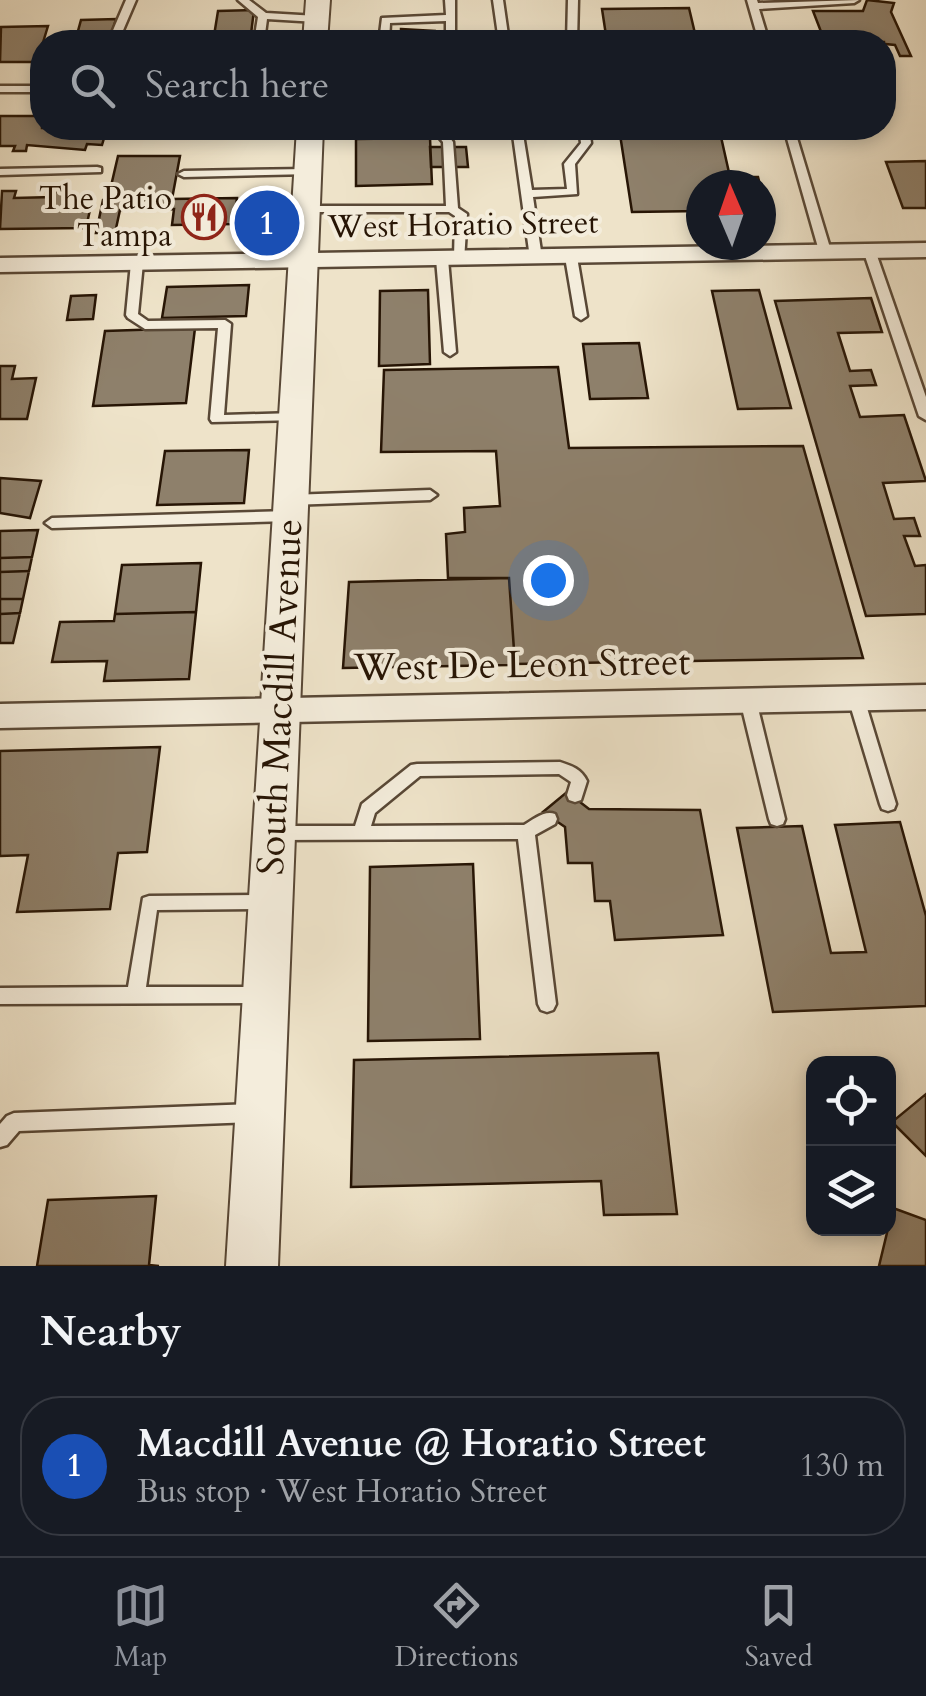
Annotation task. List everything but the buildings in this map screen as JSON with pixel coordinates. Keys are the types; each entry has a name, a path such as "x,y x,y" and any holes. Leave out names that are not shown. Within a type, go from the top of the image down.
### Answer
{"street":[{"name":"South Macdill Avenue","path":"252,1266 309,140"},
{"name":"West Horatio Street","path":"0,265 926,250"},
{"name":"West De Leon Street","path":"0,716 926,696"}],"lane":[{"path":"119,30 131,0"},
{"path":"243,0 262,16 316,21"},
{"path":"450,0 451,30"},
{"path":"498,0 502,30"},
{"path":"572,30 573,0"},
{"path":"761,30 753,3 852,2"},
{"path":"261,30 262,16"},
{"path":"385,30 385,20 450,18"},
{"path":"0,90 30,89"},
{"path":"446,140 452,210"},
{"path":"518,140 536,258"},
{"path":"526,194 573,192 569,164 586,140"},
{"path":"793,140 826,251"},
{"path":"0,172 97,170"},
{"path":"184,174 308,172"},
{"path":"306,209 452,210 462,214 451,258 450,352"},
{"path":"868,250 926,416"},
{"path":"571,257 581,316"},
{"path":"138,262 132,315 146,325 225,324 218,418 295,417"},
{"path":"52,522 430,495"},
{"path":"856,698 888,804"},
{"path":"748,700 777,819"},
{"path":"362,833 368,809 417,770 560,768 579,781 575,795"},
{"path":"273,834 526,832 549,820"},
{"path":"526,832 547,1004"},
{"path":"136,995 149,903 270,902"},
{"path":"0,996 265,994"},
{"path":"0,1138 14,1122 260,1112"}],"place":[{"name":"The Patio Tampa","path":"204,217"},
{"name":"Macdill Avenue @ Horatio Street","path":"267,223"}]}
